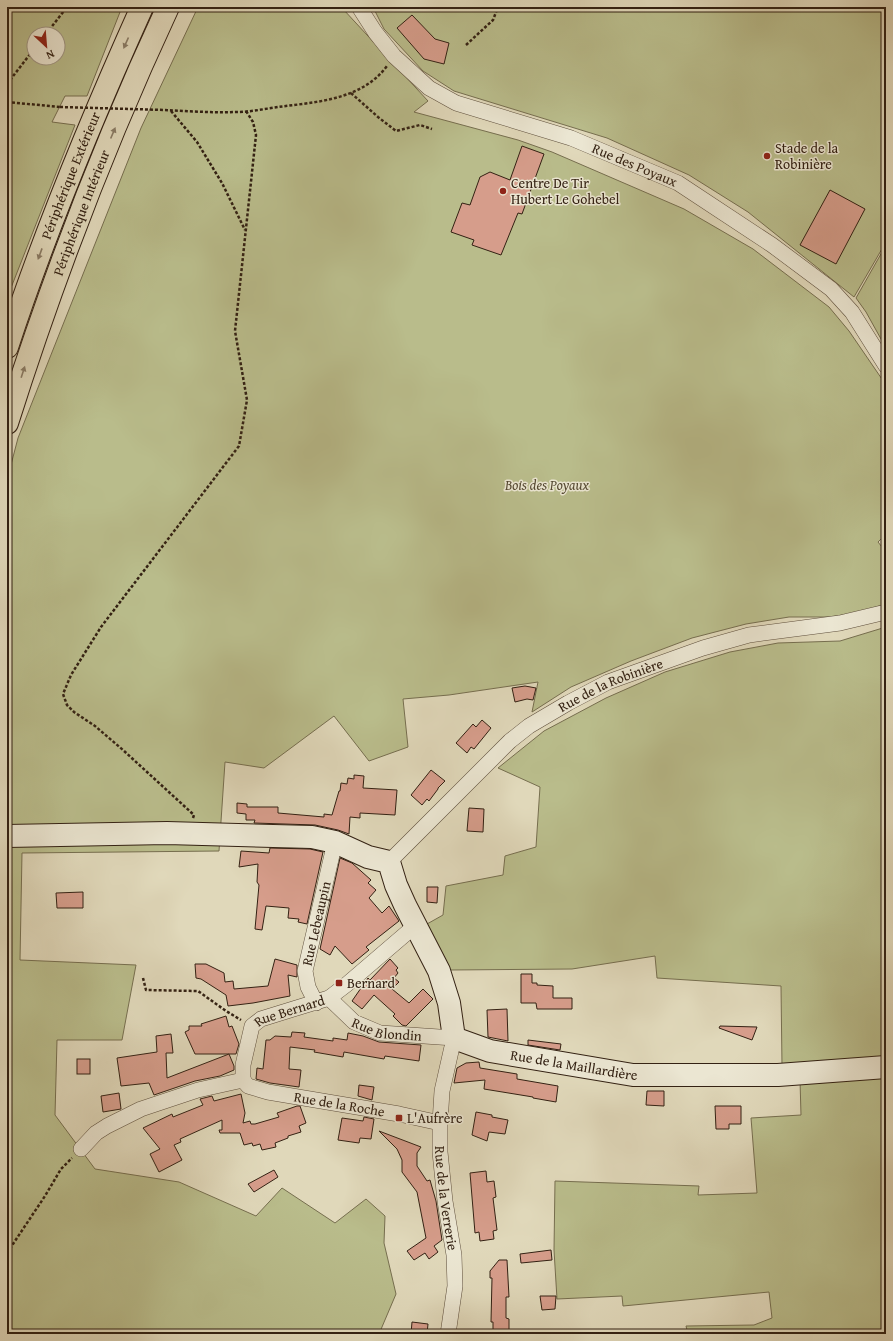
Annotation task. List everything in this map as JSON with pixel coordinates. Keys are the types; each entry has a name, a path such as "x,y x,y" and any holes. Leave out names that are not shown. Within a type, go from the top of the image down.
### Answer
{"highway":[{"name":"Périphérique Extérieur","path":"7,347 41,251 86,138 142,7"},
{"name":"Périphérique Intérieur","path":"7,423 36,334 85,202 131,90 168,7"}],"street":[{"name":"Rue des Poyaux","path":"359,7 375,32 394,56 429,88 456,103 571,138 678,183 772,246 831,289 852,312 886,366"},
{"name":"Rue de la Robinière","path":"389,862 510,741 529,726 568,702 608,682 702,648 749,635 840,623 886,612"},
{"path":"7,836 191,833 312,837 335,842 368,857 389,862 396,885 405,905 439,971 446,991 454,1038"},
{"name":"Rue Lebeaupin","path":"322,1000 308,987 305,971 335,842"},
{"name":"Rue Bernard","path":"243,1080 243,1065 252,1026 261,1019 322,1000 346,985 416,925"},
{"name":"Rue Blondin","path":"322,1000 354,1022 380,1033 454,1038"},
{"name":"Rue de la Maillardière","path":"454,1038 490,1051 633,1075 778,1075 886,1067"},
{"name":"Rue de la Verrerie","path":"448,1334 454,1286 454,1255 445,1201 440,1152 440,1123 442,1092 454,1038"},
{"path":"81,1149 96,1133 140,1109 198,1090 243,1080"},
{"name":"Rue de la Roche","path":"243,1080 248,1086 268,1092 399,1114 440,1123"}],"path":[{"path":"52,26 67,7"},
{"path":"466,45 493,20 498,7"},
{"path":"7,102 60,108 230,112 246,111 318,102 351,93 368,84 383,71 394,56"},
{"path":"7,84 26,59"},
{"path":"351,93 396,131 420,125 432,129"},
{"path":"171,110 197,142 222,183 245,230"},
{"path":"191,833 194,815 123,750 66,705 63,694 71,675 101,627 239,446 247,400 235,331 256,135 253,122 246,111"},
{"path":"142,978 146,990 198,991 226,1011 252,1026"},
{"path":"7,1253 61,1169 81,1149"}],"green space":[{"path":"7,7 122,7 87,96 65,96 52,122 75,125 7,298"},
{"name":"Bois des Poyaux","path":"198,7 342,7 428,101 414,112 518,140 552,152 684,209 753,249 829,307 849,331 886,385 886,534 878,542 886,552 886,604 857,613 830,617 789,617 746,624 692,638 631,661 571,687 532,712 538,682 449,695 403,699 408,747 369,761 334,716 264,768 225,762 219,851 22,853 20,960 136,965 122,1040 57,1040 55,1115 95,1169 179,1182 256,1216 282,1188 335,1223 366,1199 385,1216 384,1243 396,1294 379,1334 7,1334 7,480 18,438 141,128"},
{"name":"Stade de la Robinière","path":"373,7 886,7 886,242 854,297 748,212 689,175 607,138 454,91 423,71 384,29"},
{"path":"886,245 886,348 866,312 856,298"},
{"path":"886,627 886,1058 782,1066 781,986 657,978 655,956 572,969 450,970 427,924 443,915 446,886 503,875 505,856 536,847 540,787 498,768 544,731 606,698 665,672 730,652 778,643 840,641"},
{"path":"886,1072 886,1330 825,1334 688,1334 686,1326 754,1325 772,1318 769,1292 623,1306 622,1296 557,1299 554,1250 555,1181 699,1186 698,1195 757,1193 751,1118 801,1115 800,1080"}],"building":[{"path":"412,15 435,39 449,43 444,64 424,59 397,28"},
{"name":"Centre De Tir Hubert Le Gohebel","path":"522,146 544,154 522,214 518,213 501,255 472,245 474,240 451,232 462,203 470,205 480,177 490,172 510,180"},
{"path":"830,190 865,209 836,264 800,245"},
{"path":"525,686 536,688 533,700 527,699 515,702 512,688"},
{"path":"482,720 491,728 474,749 471,747 467,753 456,743 473,724 476,727"},
{"path":"431,770 445,781 429,801 427,799 422,805 411,795"},
{"path":"354,775 364,776 363,788 397,790 395,815 360,813 360,818 350,817 349,834 315,825 254,823 255,820 246,820 246,814 237,813 237,803 247,804 247,807 278,807 278,813 324,817 324,814 332,815 340,791 341,783 347,784 348,778 354,779"},
{"path":"469,808 484,809 483,832 467,831"},
{"path":"270,848 310,849 323,852 307,924 298,922 299,919 288,918 289,908 266,906 262,930 255,929 259,885 257,882 258,864 239,867 241,851 269,853"},
{"path":"340,858 352,863 371,880 368,883 376,890 369,898 382,913 389,906 399,921 366,947 369,950 352,964 335,946 330,955 320,949"},
{"path":"427,887 438,887 437,903 427,902"},
{"path":"83,892 83,908 57,908 56,893"},
{"path":"275,959 297,965 297,977 288,975 290,996 228,1006 226,995 201,979 196,978 195,964 206,964 224,973 225,982 233,981 234,989 268,986"},
{"path":"390,959 398,968 396,970 398,973 394,978 399,982 392,989 409,1003 423,989 433,999 406,1026 402,1025 393,1016 395,1014 374,995 362,1009 352,1001 368,978 370,980"},
{"path":"521,974 532,974 532,983 537,983 537,985 553,986 553,998 572,998 572,1009 537,1009 536,1003 521,1003"},
{"path":"507,1009 508,1041 488,1037 487,1010"},
{"path":"226,1016 229,1027 232,1026 239,1044 236,1054 195,1054 185,1032 189,1030 189,1026 202,1026 201,1024"},
{"path":"720,1026 757,1027 752,1040 719,1028"},
{"path":"292,1032 305,1033 304,1037 333,1041 333,1038 347,1040 348,1033 363,1036 379,1042 421,1045 419,1061 385,1056 384,1059 344,1052 343,1057 314,1052 315,1050 290,1047 289,1069 301,1070 299,1087 270,1083 256,1079 257,1068 263,1069 266,1040 270,1040 275,1036 291,1037"},
{"path":"171,1034 173,1053 166,1053 167,1078 229,1054 234,1070 220,1076 195,1081 154,1095 149,1083 121,1086 117,1058 157,1052 156,1036"},
{"path":"528,1040 561,1044 560,1050 528,1045"},
{"path":"77,1059 90,1059 90,1074 77,1074"},
{"path":"479,1062 480,1068 517,1074 517,1079 558,1086 556,1102 484,1089 485,1080 454,1083 457,1068 466,1063"},
{"path":"359,1085 374,1087 372,1100 358,1096"},
{"path":"647,1091 664,1091 664,1106 646,1105"},
{"path":"119,1093 121,1109 103,1112 101,1096"},
{"path":"241,1094 245,1113 243,1123 250,1121 251,1124 255,1124 279,1117 277,1113 300,1106 306,1123 299,1126 301,1132 288,1136 288,1138 275,1143 276,1147 262,1150 260,1144 253,1146 252,1143 244,1145 240,1133 220,1133 219,1130 222,1130 222,1120 180,1139 181,1142 174,1145 182,1160 159,1172 150,1154 160,1149 143,1128 172,1114 173,1117 203,1105 200,1099 212,1096 214,1101"},
{"path":"715,1106 741,1106 741,1124 729,1124 729,1129 716,1129"},
{"path":"476,1112 508,1120 505,1134 489,1132 487,1141 472,1135"},
{"path":"364,1117 374,1119 371,1139 360,1138 359,1143 338,1140 342,1118 363,1121"},
{"path":"379,1131 421,1147 417,1153 417,1166 427,1181 430,1180 436,1201 442,1240 434,1246 438,1252 429,1259 425,1253 414,1260 407,1251 426,1238 417,1192 402,1172 402,1160 397,1149"},
{"path":"274,1170 278,1177 254,1192 248,1184"},
{"path":"486,1171 487,1182 494,1181 496,1197 493,1198 497,1230 493,1231 494,1239 480,1241 479,1232 475,1233 470,1173"},
{"path":"551,1250 552,1260 521,1263 520,1254"},
{"path":"499,1260 507,1260 509,1297 506,1297 506,1318 509,1319 509,1333 493,1333 493,1322 491,1322 492,1278 490,1278 490,1271"},
{"path":"540,1296 556,1296 555,1309 542,1310"},
{"path":"412,1322 428,1324 427,1334 411,1334"}],"place":[{"name":"Stade de la Robinière","path":"767,156"},
{"name":"Centre De Tir Hubert Le Gohebel","path":"503,191"},
{"name":"Bernard","path":"339,983"},
{"name":"L'Aufrère","path":"399,1118"}]}
